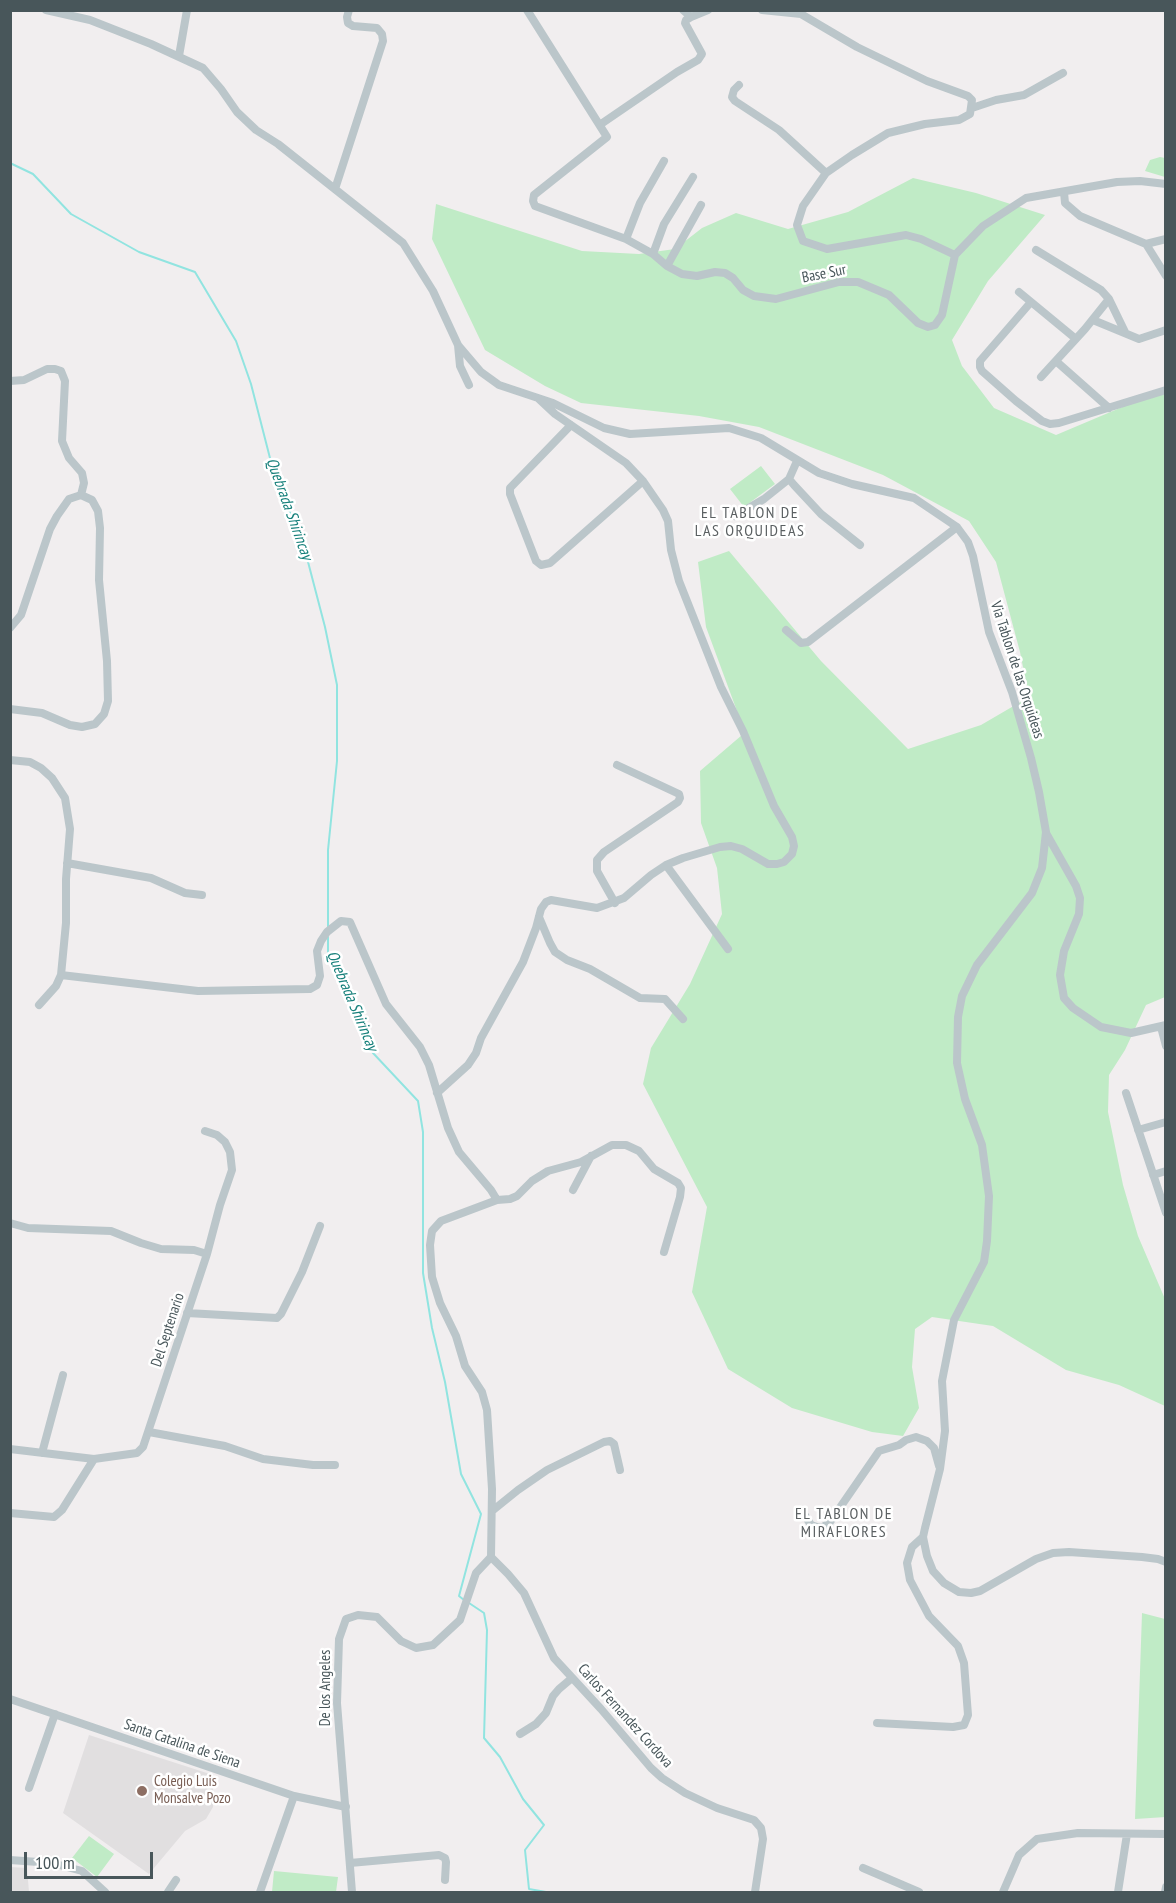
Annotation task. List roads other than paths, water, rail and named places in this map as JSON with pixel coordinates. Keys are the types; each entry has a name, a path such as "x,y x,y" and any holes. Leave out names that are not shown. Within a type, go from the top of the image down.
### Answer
{"street":[{"name":"Via Tablon de las Orquideas","path":"46,10 90,20 203,68 237,112 256,130 278,144 403,243 433,291 458,345 481,372 499,385 580,415 604,428 630,434 729,428 761,438 819,472 852,484 914,498 957,527 968,542 973,556 988,632 1011,692 1027,746 1046,832 1042,868 1032,893 977,965 962,996 957,1017 957,1063 965,1099 982,1145 988,1214 984,1262 954,1320 942,1381 945,1431 940,1469 923,1538"},
{"path":"179,56 187,10"},
{"path":"335,189 383,41 382,34 377,28 353,26 348,23 349,10"},
{"path":"527,10 601,124 698,60 702,54 685,23 691,16 708,10"},
{"path":"683,10 691,16"},
{"path":"762,10 802,12 857,46 927,81 968,96 972,100 970,114 959,120 925,124 888,134 826,172 803,206 796,225 803,241 827,249 906,235 921,239 954,255 983,226 1026,198 1117,182 1140,181 1166,184"},
{"path":"972,108 996,100 1024,95 1063,73"},
{"path":"739,86 734,90 732,97 735,101 779,130 826,172"},
{"name":"Base Sur","path":"601,124 607,134 606,139 534,195 535,206 626,238 667,266 682,273 697,276 715,272 725,273 742,290 765,299 776,299 839,282 858,282 889,295 918,323 928,327 935,325 942,315 954,255"},
{"path":"626,238 640,203 664,161"},
{"path":"652,254 664,224 693,177"},
{"path":"1064,192 1065,203 1080,216 1146,244 1166,276"},
{"path":"667,266 701,205"},
{"path":"1146,244 1166,239"},
{"path":"1035,250 1101,290 1109,299 1125,332"},
{"path":"1019,292 1076,339"},
{"path":"1041,377 1057,362 1109,299"},
{"path":"1031,303 980,362 980,367 1042,421 1050,424 1166,390"},
{"path":"1093,320 1142,339 1166,330"},
{"path":"458,345 460,366 469,385"},
{"path":"1057,362 1110,408"},
{"path":"10,381 24,380 47,369 61,371 65,381 62,441 69,458 82,472 84,483 81,495"},
{"path":"437,1093 468,1065 476,1053 485,1031 523,962 546,902 550,900 597,908 624,898 666,865 720,847 730,846 742,849 768,864 777,864 784,862 792,854 794,846 792,837 774,806 743,731 721,687 679,581 671,550 668,521 663,510 643,481 626,463 546,408 539,399"},
{"path":"571,425 510,488 510,494 536,561 541,565 550,563 643,481"},
{"path":"735,516 764,499 789,479 797,461"},
{"path":"789,479 821,514 860,545"},
{"path":"10,628 21,615 50,529 69,499 81,495 92,500 98,511 100,528 99,580 107,661 108,701 104,714 95,724 82,727 70,725 42,714 10,709"},
{"path":"786,630 801,643 808,642 957,527"},
{"path":"10,760 30,762 52,778 65,798 70,829 61,975 56,986 39,1005"},
{"path":"615,903 597,871 597,860 604,852 678,802 680,798 679,794 617,765"},
{"path":"1046,832 1076,885 1080,898 1079,914 1064,951 1061,967 1064,998 1101,1027 1131,1033 1163,1026 1166,1046"},
{"path":"67,863 151,878 185,893 202,895"},
{"path":"666,865 728,949"},
{"path":"539,917 555,952 640,998 665,999 683,1020"},
{"path":"61,975 198,991 310,989 317,985 320,976 317,951 327,932 341,921 350,922 386,1004 420,1047 429,1065 448,1128 459,1152 497,1200"},
{"path":"1126,1093 1166,1213"},
{"path":"1138,1130 1166,1122"},
{"name":"Del Septenario","path":"94,1459 137,1453 143,1447 149,1432 232,1170 230,1152 225,1142 217,1135 205,1131"},
{"path":"491,1557 490,1436 487,1410 482,1392 465,1366 453,1329 440,1303 432,1277 430,1245 432,1232 441,1221 497,1200 517,1196 540,1175 575,1164 612,1144 626,1145 639,1151 654,1169 678,1183 681,1188 664,1252"},
{"path":"573,1190 592,1156"},
{"path":"1153,1175 1166,1172"},
{"path":"10,1223 28,1228 111,1231 161,1249 194,1250 207,1254"},
{"path":"187,1313 277,1318 302,1272 320,1226"},
{"path":"42,1453 63,1375"},
{"path":"149,1432 225,1446 263,1459 313,1465 335,1465"},
{"path":"804,1514 811,1525 817,1527 823,1527 830,1522 879,1451 899,1445 906,1440 916,1437 927,1441 933,1448 940,1469"},
{"path":"492,1511 547,1470 604,1442 610,1441 614,1444 620,1470"},
{"path":"10,1449 94,1459 63,1510 54,1517 10,1513"},
{"path":"877,1723 953,1727 963,1725 968,1715 964,1663 958,1646 929,1616 910,1580 907,1563 912,1547 923,1538 933,1571 944,1583 959,1592 980,1592 1036,1559 1053,1553 1143,1557 1166,1562"},
{"name":"De los Angeles","path":"352,1893 337,1703 339,1639 346,1619 358,1615 377,1617 401,1641 416,1648 433,1645 460,1620 471,1584 480,1566 491,1557"},
{"name":"Carlos Fernandez Cordova","path":"491,1557 524,1593 554,1659 662,1778 685,1793 717,1808 754,1820 761,1828 763,1839 752,1891"},
{"path":"520,1734 536,1724 546,1713 553,1696 572,1678"},
{"name":"Santa Catalina de Siena","path":"10,1699 294,1796 346,1807"},
{"path":"29,1788 55,1714"},
{"path":"260,1893 294,1796"},
{"path":"1003,1893 1019,1855 1037,1839 1078,1833 1166,1834"},
{"path":"1118,1893 1127,1834"},
{"path":"350,1863 439,1855 445,1858 446,1862 445,1880"},
{"path":"10,1860 52,1863 82,1871 105,1893"},
{"path":"863,1868 920,1893"},
{"path":"168,1893 176,1880"},
{"path":"1165,1893 1166,1887"}],"waterway":[{"name":"Quebrada Shirincay","path":"10,163 33,174 71,214 139,252 195,272 236,341 251,384 271,462 307,558 337,685 337,761 328,850 328,928"},
{"name":"Quebrada Shirincay","path":"328,937 328,953 373,1053 418,1101 423,1132 423,1273 461,1474 481,1514 459,1596 464,1600"},
{"name":"Quebrada Shirincay","path":"469,1603 484,1613 487,1630 484,1738 500,1757 523,1799 544,1825 525,1850 529,1889 546,1892"}],"place":[{"name":"Colegio Luis Monsalve Pozo","path":"142,1791"}],"district":[{"name":"EL TABLON DE LAS ORQUIDEAS","path":"750,522"},
{"name":"EL TABLON DE MIRAFLORES","path":"844,1523"}]}
